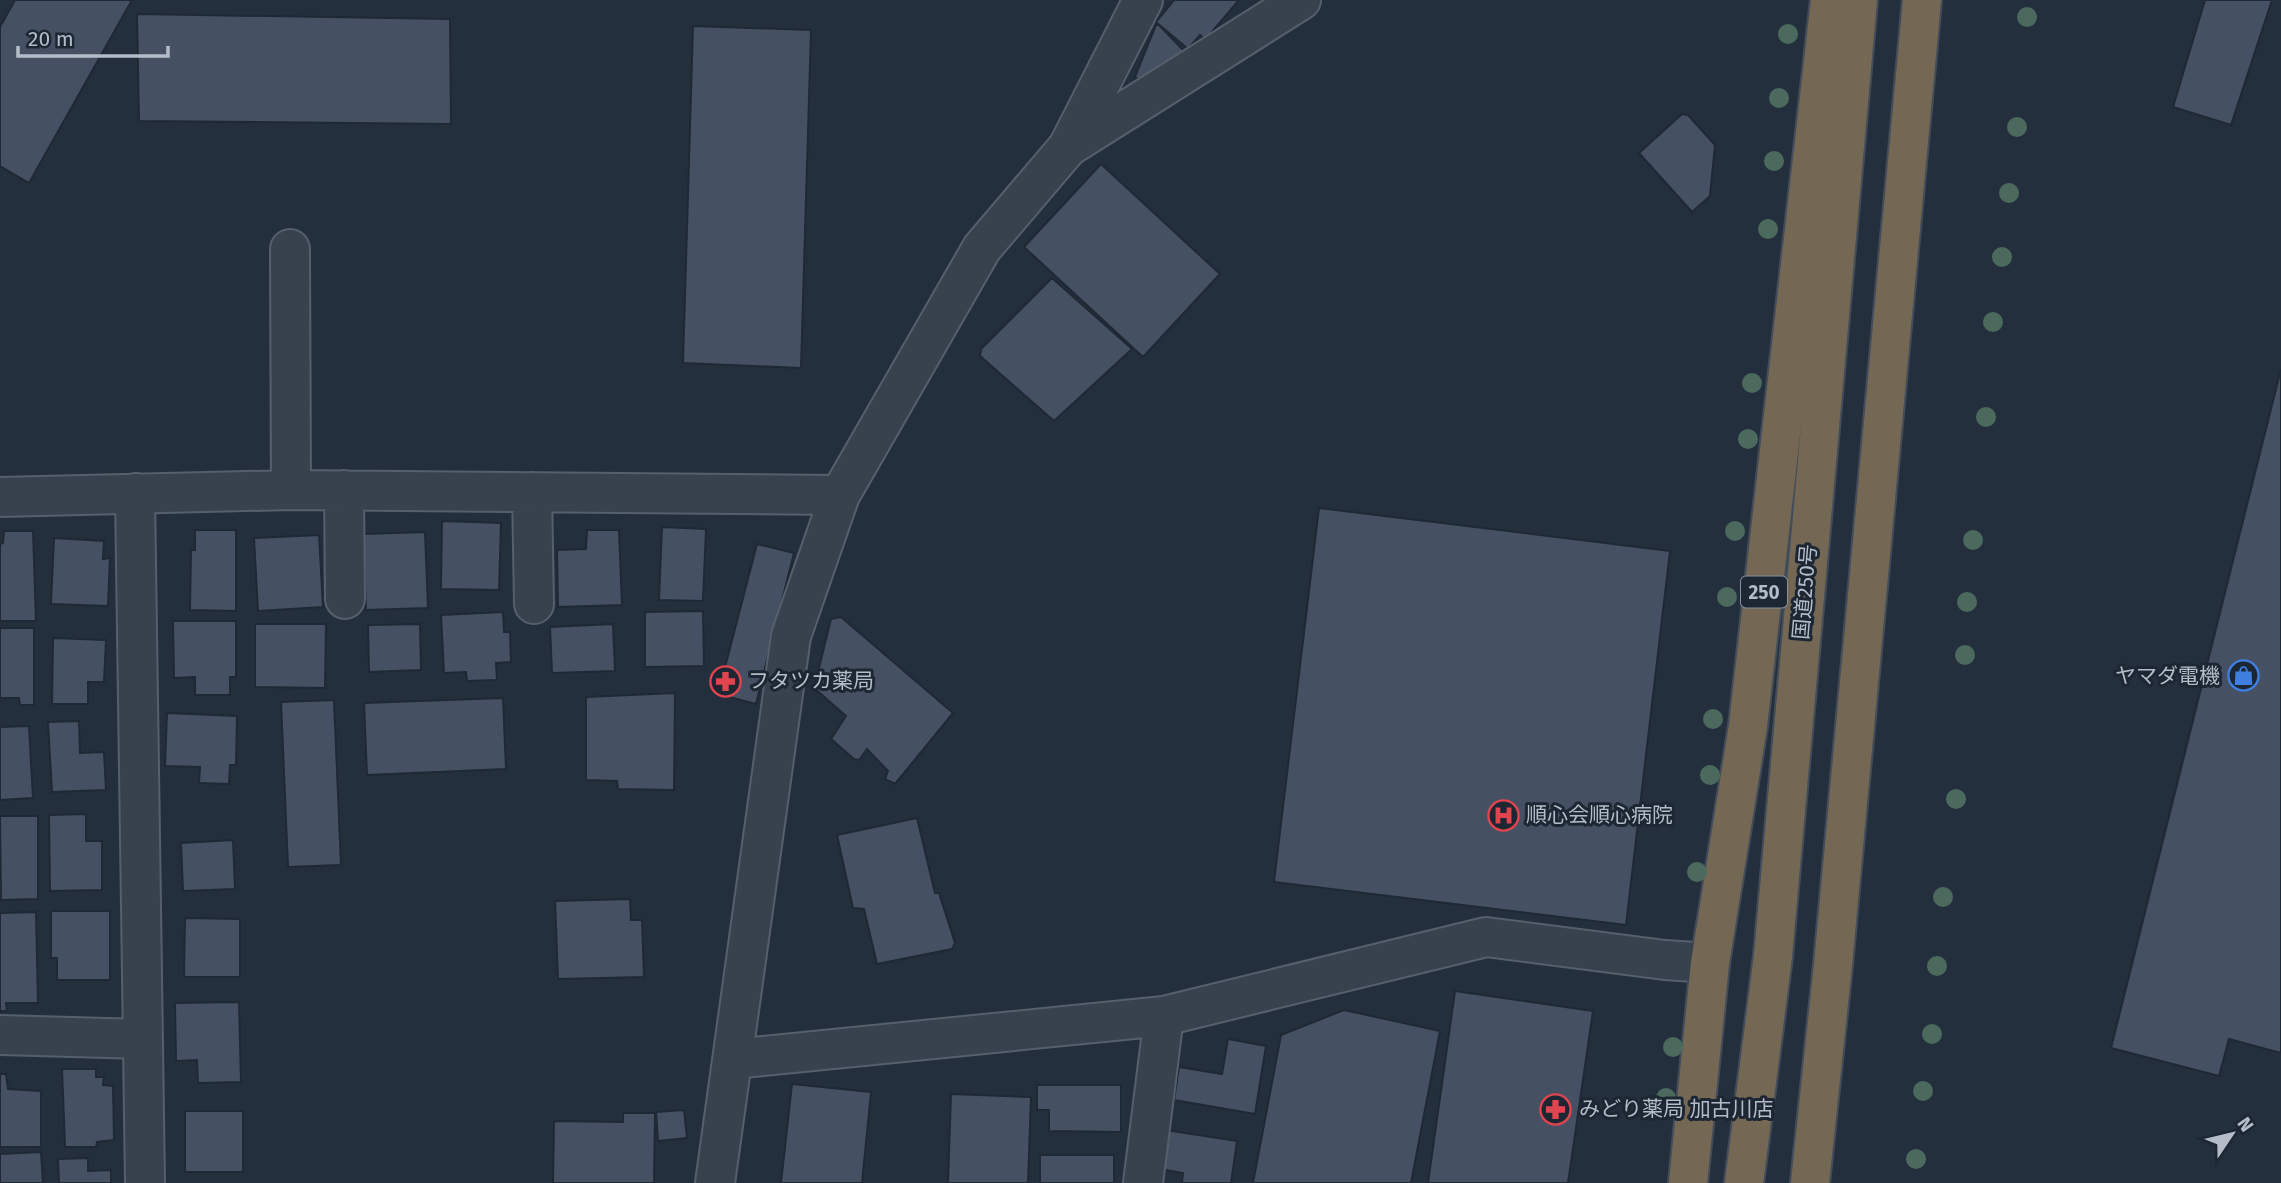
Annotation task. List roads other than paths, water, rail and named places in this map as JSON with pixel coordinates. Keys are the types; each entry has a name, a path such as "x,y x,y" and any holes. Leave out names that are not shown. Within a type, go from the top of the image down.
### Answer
{"highway":[{"name":"250","path":"1688,1183 1710,962 1748,726 1830,0"},
{"name":"国道250号","path":"1744,1183 1773,956 1858,0"},
{"path":"1810,1183 1833,965 1922,0"}],"street":[{"path":"715,1183 791,636 840,495 982,248 1068,148 1143,0"},
{"path":"1068,148 1301,0"},
{"path":"290,249 291,490"},
{"path":"0,497 291,490 840,495"},
{"path":"344,490 345,599"},
{"path":"532,492 534,604"},
{"path":"135,493 145,1183"},
{"path":"733,1059 1164,1016 1486,937 1665,960 1710,962"},
{"path":"1143,1183 1164,1016"},
{"path":"0,1035 143,1039"}],"place":[{"name":"ヤマダ電機","path":"2243,676"},
{"name":"フタツカ薬局","path":"725,681"},
{"name":"順心会順心病院","path":"1503,815"},
{"name":"みどり薬局 加古川店","path":"1556,1109"}]}
